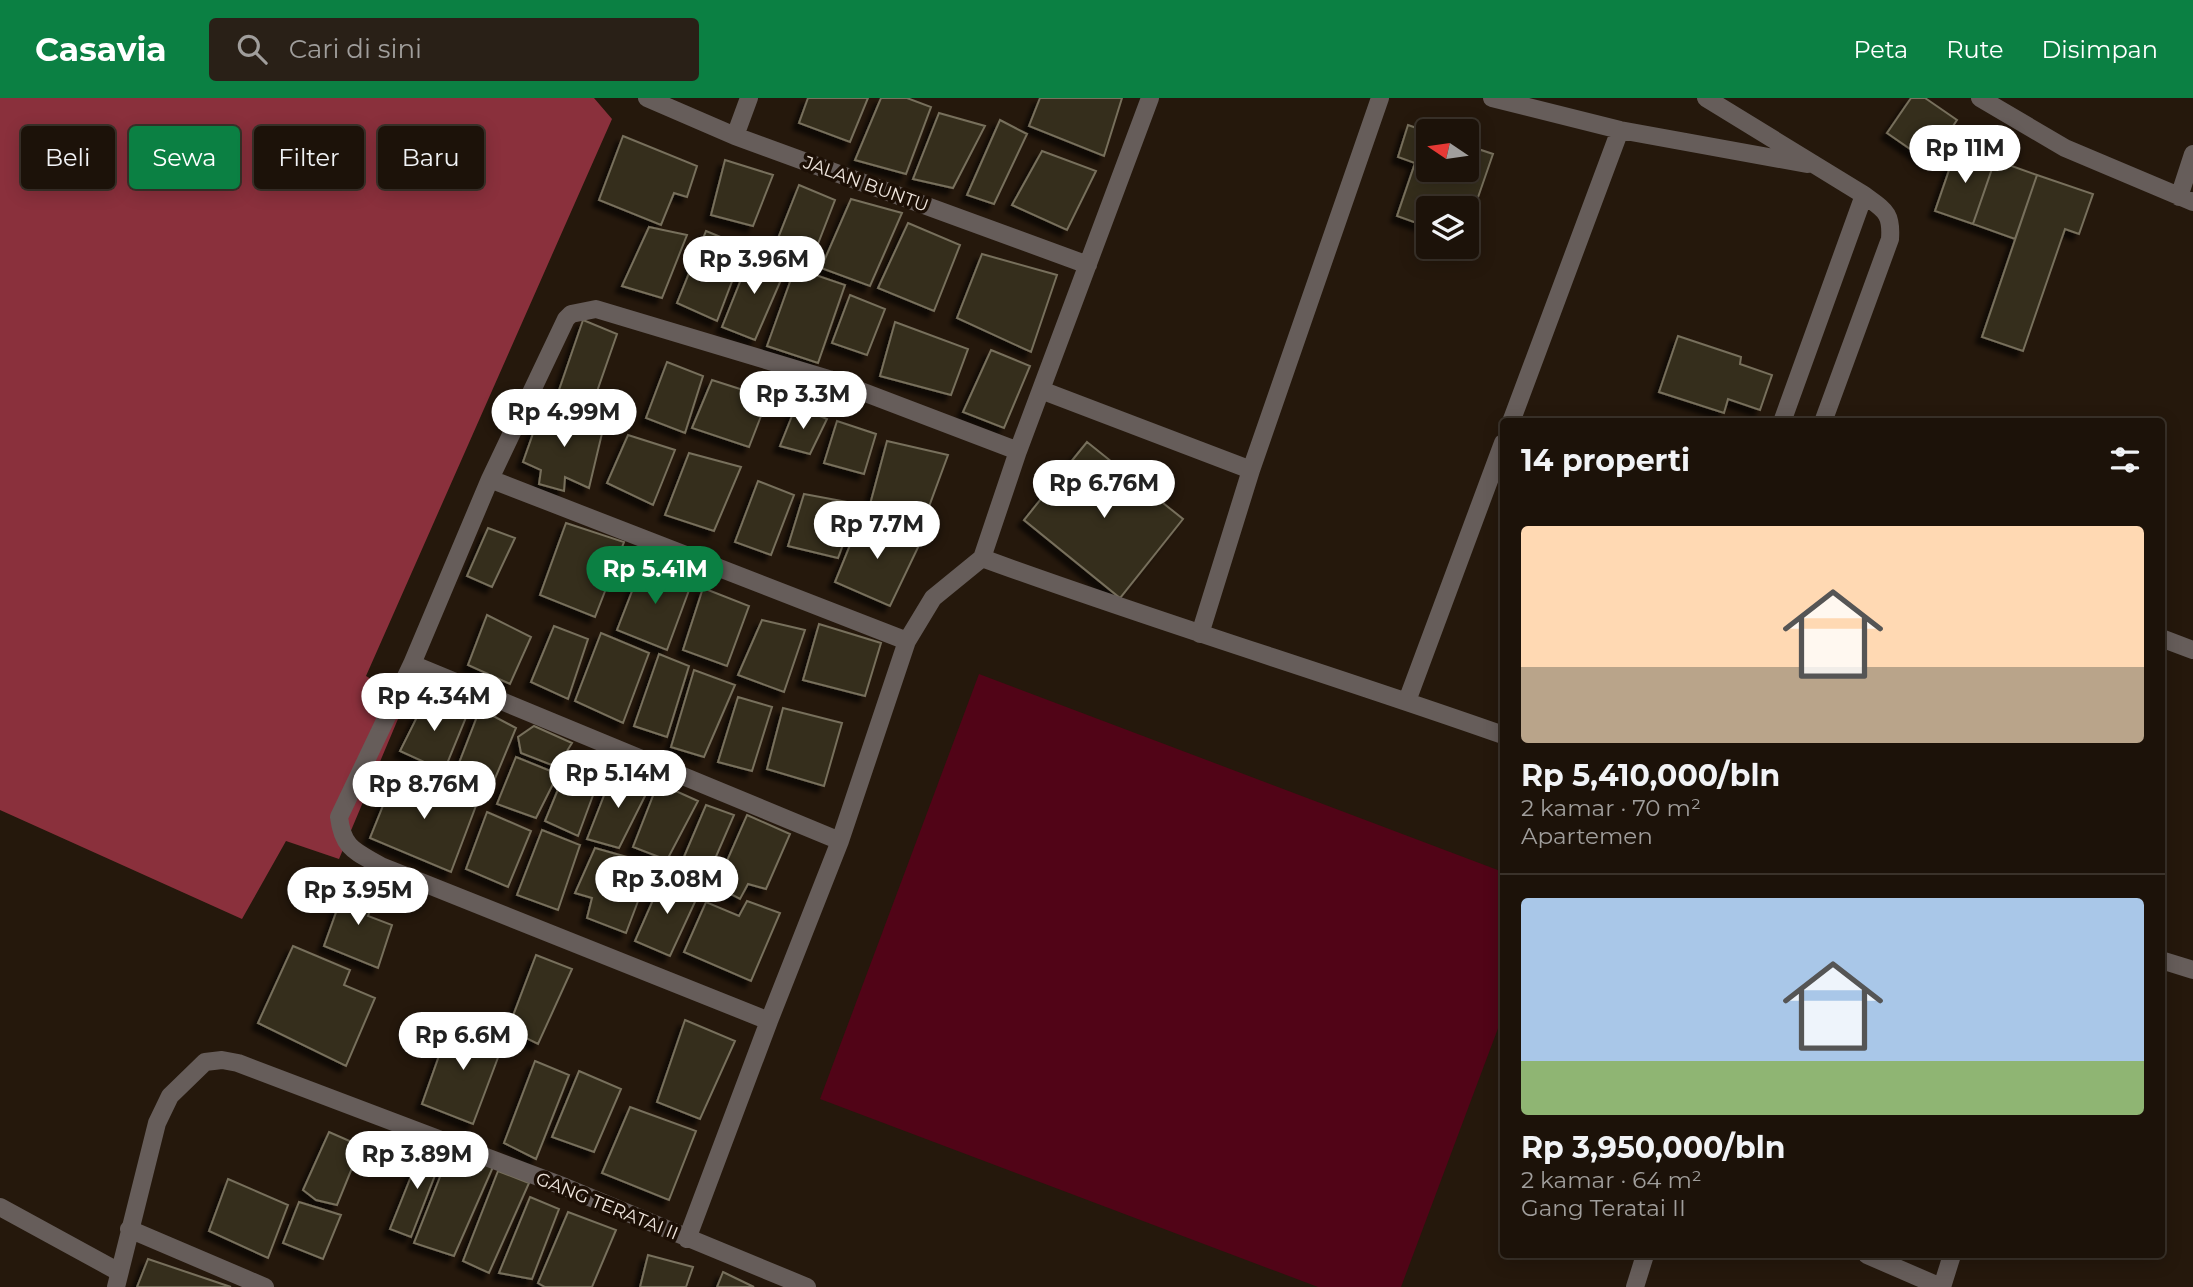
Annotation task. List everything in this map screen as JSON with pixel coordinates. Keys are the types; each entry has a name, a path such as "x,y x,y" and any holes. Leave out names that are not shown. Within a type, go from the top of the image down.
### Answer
{"street":[{"name":"JALAN BUNTU","path":"647,98 735,136 1088,265"},
{"path":"735,136 749,98"},
{"path":"687,1239 840,841 907,641 933,598 982,558 1018,451 1150,98"},
{"path":"1200,634 1251,470 1380,98"},
{"path":"1492,98 1620,130 1821,166"},
{"path":"1706,98 1821,166 1887,212 1891,222 1890,239 1824,418"},
{"path":"1980,98 2065,148 2186,200 2193,154"},
{"path":"1512,418 1620,130"},
{"path":"1783,418 1864,195"},
{"path":"769,1021 381,866 347,845 341,834 339,817 412,664 490,479 566,319 571,314 596,309 829,379 1018,451"},
{"path":"1041,390 1251,470"},
{"path":"1407,701 1500,451"},
{"path":"490,479 907,641"},
{"path":"982,558 1090,598 1500,734"},
{"path":"2165,640 2193,650"},
{"path":"412,664 840,841"},
{"path":"2165,961 2193,970"},
{"name":"GANG TERATAI II","path":"118,1279 158,1123 170,1096 205,1062 222,1060 238,1063 565,1187 807,1287"},
{"path":"0,1207 118,1279"},
{"path":"129,1229 265,1287"},
{"path":"1635,1287 1644,1258"},
{"path":"1874,1258 1941,1287 1951,1258"}],"shaded area":[{"path":"0,98 594,98 612,119 366,676 406,700 339,859 286,841 242,919 0,810"},
{"path":"979,674 1500,871 1500,1023 1401,1287 1318,1287 820,1099"}],"building":[{"path":"808,98 868,98 850,142 799,123"},
{"path":"881,98 907,98 931,107 906,174 855,160"},
{"path":"1040,98 1122,98 1104,156 1029,126"},
{"path":"1911,98 1925,98 1957,120 1929,162 1887,133"},
{"path":"939,113 985,126 953,188 913,179"},
{"path":"1000,120 1027,134 994,204 967,195"},
{"path":"1408,125 1416,128 1416,182 1479,182 1479,149 1493,154 1478,196 1416,196 1416,223 1397,216 1415,163 1398,157"},
{"path":"623,136 697,166 687,197 674,193 661,225 599,200"},
{"path":"1957,147 1995,160 1973,224 1935,211"},
{"path":"1042,151 1096,171 1067,230 1012,205"},
{"path":"725,160 773,175 753,226 711,215"},
{"path":"1995,160 2037,175 2015,239 1973,224"},
{"path":"2037,175 2093,194 2079,234 2065,229 2023,351 1982,337"},
{"path":"799,185 835,200 814,254 777,241"},
{"path":"851,199 902,213 870,286 821,268"},
{"path":"908,223 960,245 934,311 878,288"},
{"path":"649,227 687,235 662,298 622,286"},
{"path":"706,231 745,247 717,321 677,303"},
{"path":"752,252 787,266 755,340 722,327"},
{"path":"982,254 1057,275 1031,352 957,318"},
{"path":"795,268 845,285 818,363 767,346"},
{"path":"850,295 885,309 867,355 832,343"},
{"path":"583,320 617,334 594,400 559,390"},
{"path":"895,322 968,349 951,395 880,376"},
{"path":"1678,336 1741,357 1740,364 1772,375 1760,410 1728,399 1724,413 1659,392"},
{"path":"991,350 1030,366 1004,428 963,412"},
{"path":"667,362 703,376 685,433 646,418"},
{"path":"712,380 768,398 749,447 692,428"},
{"path":"796,406 827,419 810,454 780,446"},
{"path":"542,408 604,425 589,488 565,477 564,491 539,484 541,470 523,462"},
{"path":"837,421 876,434 864,474 824,463"},
{"path":"628,435 675,450 653,505 607,483"},
{"path":"887,441 948,455 920,531 868,512"},
{"path":"1087,442 1183,519 1120,598 1024,520"},
{"path":"689,453 741,467 714,531 665,515"},
{"path":"758,481 794,495 771,555 735,542"},
{"path":"804,494 858,504 838,558 788,546"},
{"path":"861,518 921,541 890,606 835,582"},
{"path":"566,523 624,542 595,617 540,595"},
{"path":"488,528 515,538 492,587 467,576"},
{"path":"643,563 692,582 667,650 617,630"},
{"path":"703,588 749,606 727,666 683,650"},
{"path":"487,615 531,637 510,684 468,665"},
{"path":"762,620 805,630 784,692 738,675"},
{"path":"819,624 881,643 865,696 803,680"},
{"path":"554,626 588,639 568,699 531,682"},
{"path":"601,633 649,653 623,723 575,701"},
{"path":"659,654 689,666 667,737 634,726"},
{"path":"694,670 735,685 704,757 671,747"},
{"path":"428,695 467,715 444,771 400,751"},
{"path":"738,697 772,707 752,771 718,762"},
{"path":"783,708 842,723 824,786 767,769"},
{"path":"480,709 516,728 489,793 452,781"},
{"path":"534,726 572,743 557,767 521,753 518,737"},
{"path":"516,757 558,774 536,818 497,804"},
{"path":"566,770 599,779 578,836 545,821"},
{"path":"614,770 650,786 619,848 587,839"},
{"path":"397,771 477,803 451,872 370,838"},
{"path":"658,783 698,801 667,860 633,847"},
{"path":"706,805 734,815 705,882 678,871"},
{"path":"487,812 531,831 508,887 466,869"},
{"path":"747,815 790,834 766,889 748,884 740,899 716,886"},
{"path":"542,830 580,845 558,910 517,895"},
{"path":"595,848 652,864 626,933 587,918 592,898 575,893"},
{"path":"664,875 700,891 670,956 635,941"},
{"path":"348,879 377,892 368,916 392,925 378,968 324,946"},
{"path":"747,901 780,913 751,981 684,952 706,902 739,916"},
{"path":"293,946 350,970 344,985 375,998 346,1066 258,1023"},
{"path":"536,955 572,969 538,1044 508,1029"},
{"path":"685,1020 735,1041 700,1119 657,1102"},
{"path":"451,1022 505,1039 473,1124 422,1104"},
{"path":"535,1061 569,1075 536,1159 504,1143"},
{"path":"579,1071 621,1089 594,1152 552,1137"},
{"path":"630,1107 696,1131 669,1200 602,1173"},
{"path":"329,1132 361,1146 337,1205 316,1200 303,1190"},
{"path":"424,1144 444,1152 411,1237 390,1229"},
{"path":"451,1149 493,1167 454,1256 414,1243"},
{"path":"498,1171 529,1183 489,1273 463,1261"},
{"path":"228,1179 288,1205 268,1258 209,1231"},
{"path":"530,1197 559,1209 532,1279 499,1273"},
{"path":"299,1202 341,1215 323,1259 283,1243"},
{"path":"568,1212 616,1230 592,1287 545,1287 538,1283"},
{"path":"648,1255 693,1267 686,1287 640,1287"},
{"path":"148,1259 231,1287 137,1287"},
{"path":"723,1272 754,1287 717,1287"}]}
